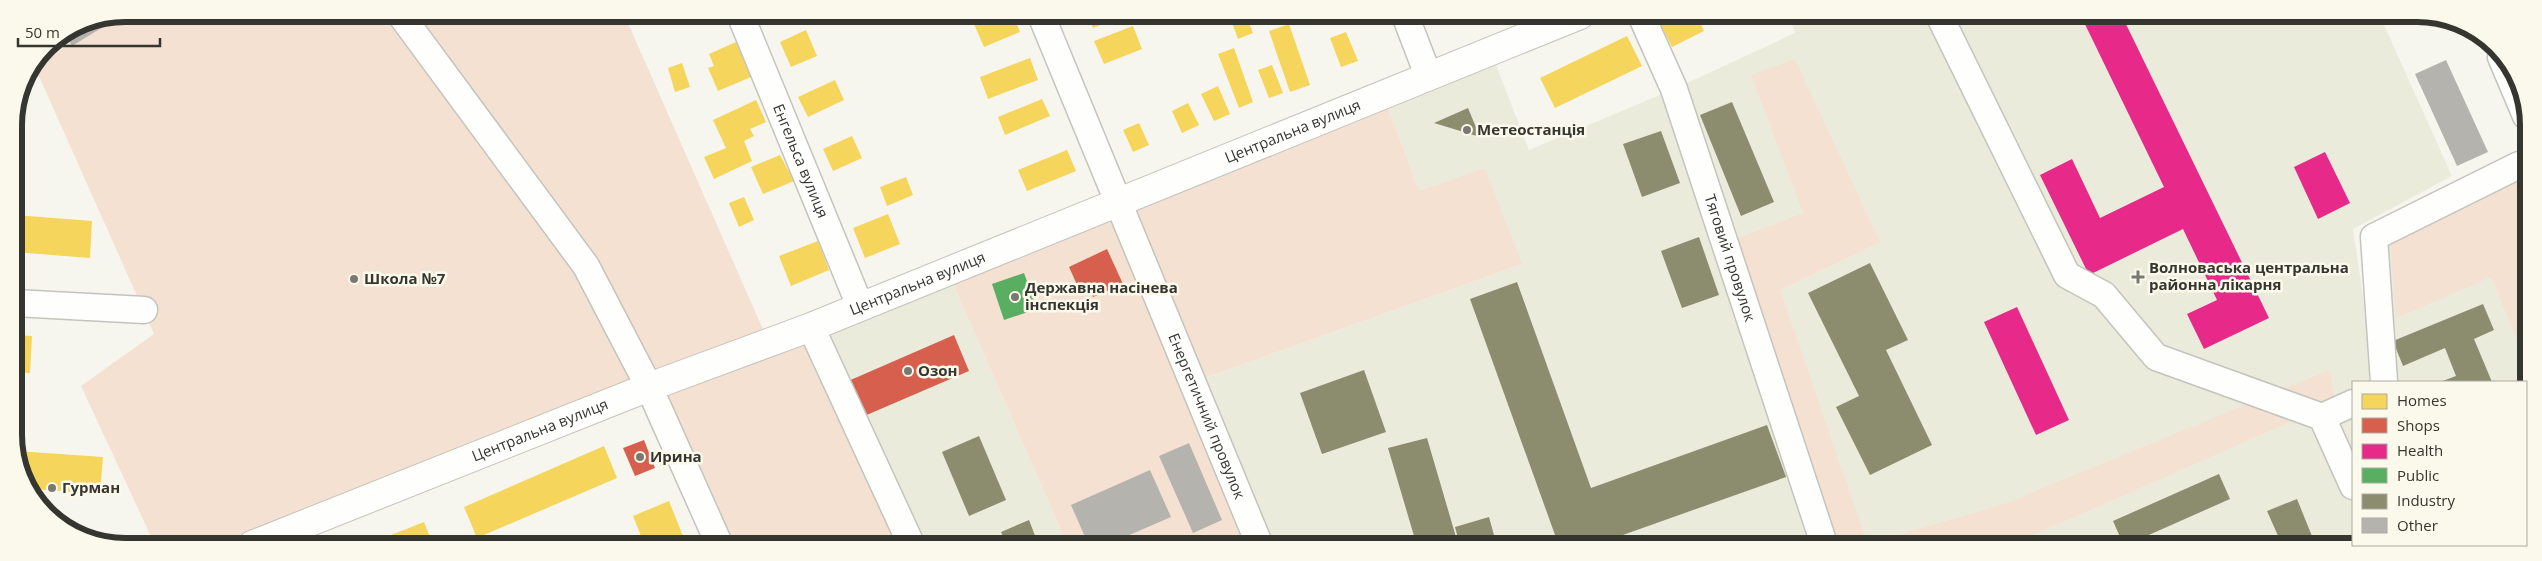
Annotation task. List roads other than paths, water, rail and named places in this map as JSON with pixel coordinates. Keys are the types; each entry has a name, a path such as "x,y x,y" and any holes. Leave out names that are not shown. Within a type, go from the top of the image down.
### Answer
{"main road":[{"name":"Центральна вулиця","path":"270,538 649,388 811,327 1118,204 1428,75 1561,22"}],"street":[{"path":"1408,22 1428,75"},
{"name":"Тяговий провулок","path":"1645,22 1674,89 1822,538"},
{"path":"1943,22 2067,275 2104,295 2156,356 2322,417 2352,403"},
{"path":"407,23 586,266 649,388 716,538"},
{"name":"Енгельса вулиця","path":"744,23 860,306"},
{"name":"Енергетичний провулок","path":"1043,23 1257,538"},
{"path":"2384,381 2374,237 2520,165"},
{"path":"22,303 144,310"},
{"path":"811,327 908,538"},
{"path":"2322,417 2352,484"}],"place":[{"name":"Метеостанція","path":"1467,130"},
{"name":"Волноваська центральна районна лікарня","path":"2138,277"},
{"name":"Школа №7","path":"354,279"},
{"name":"Державна насiнева iнспекцiя","path":"1015,297"},
{"name":"Озон","path":"908,371"},
{"name":"Ирина","path":"640,457"},
{"name":"Гурман","path":"52,488"}]}
